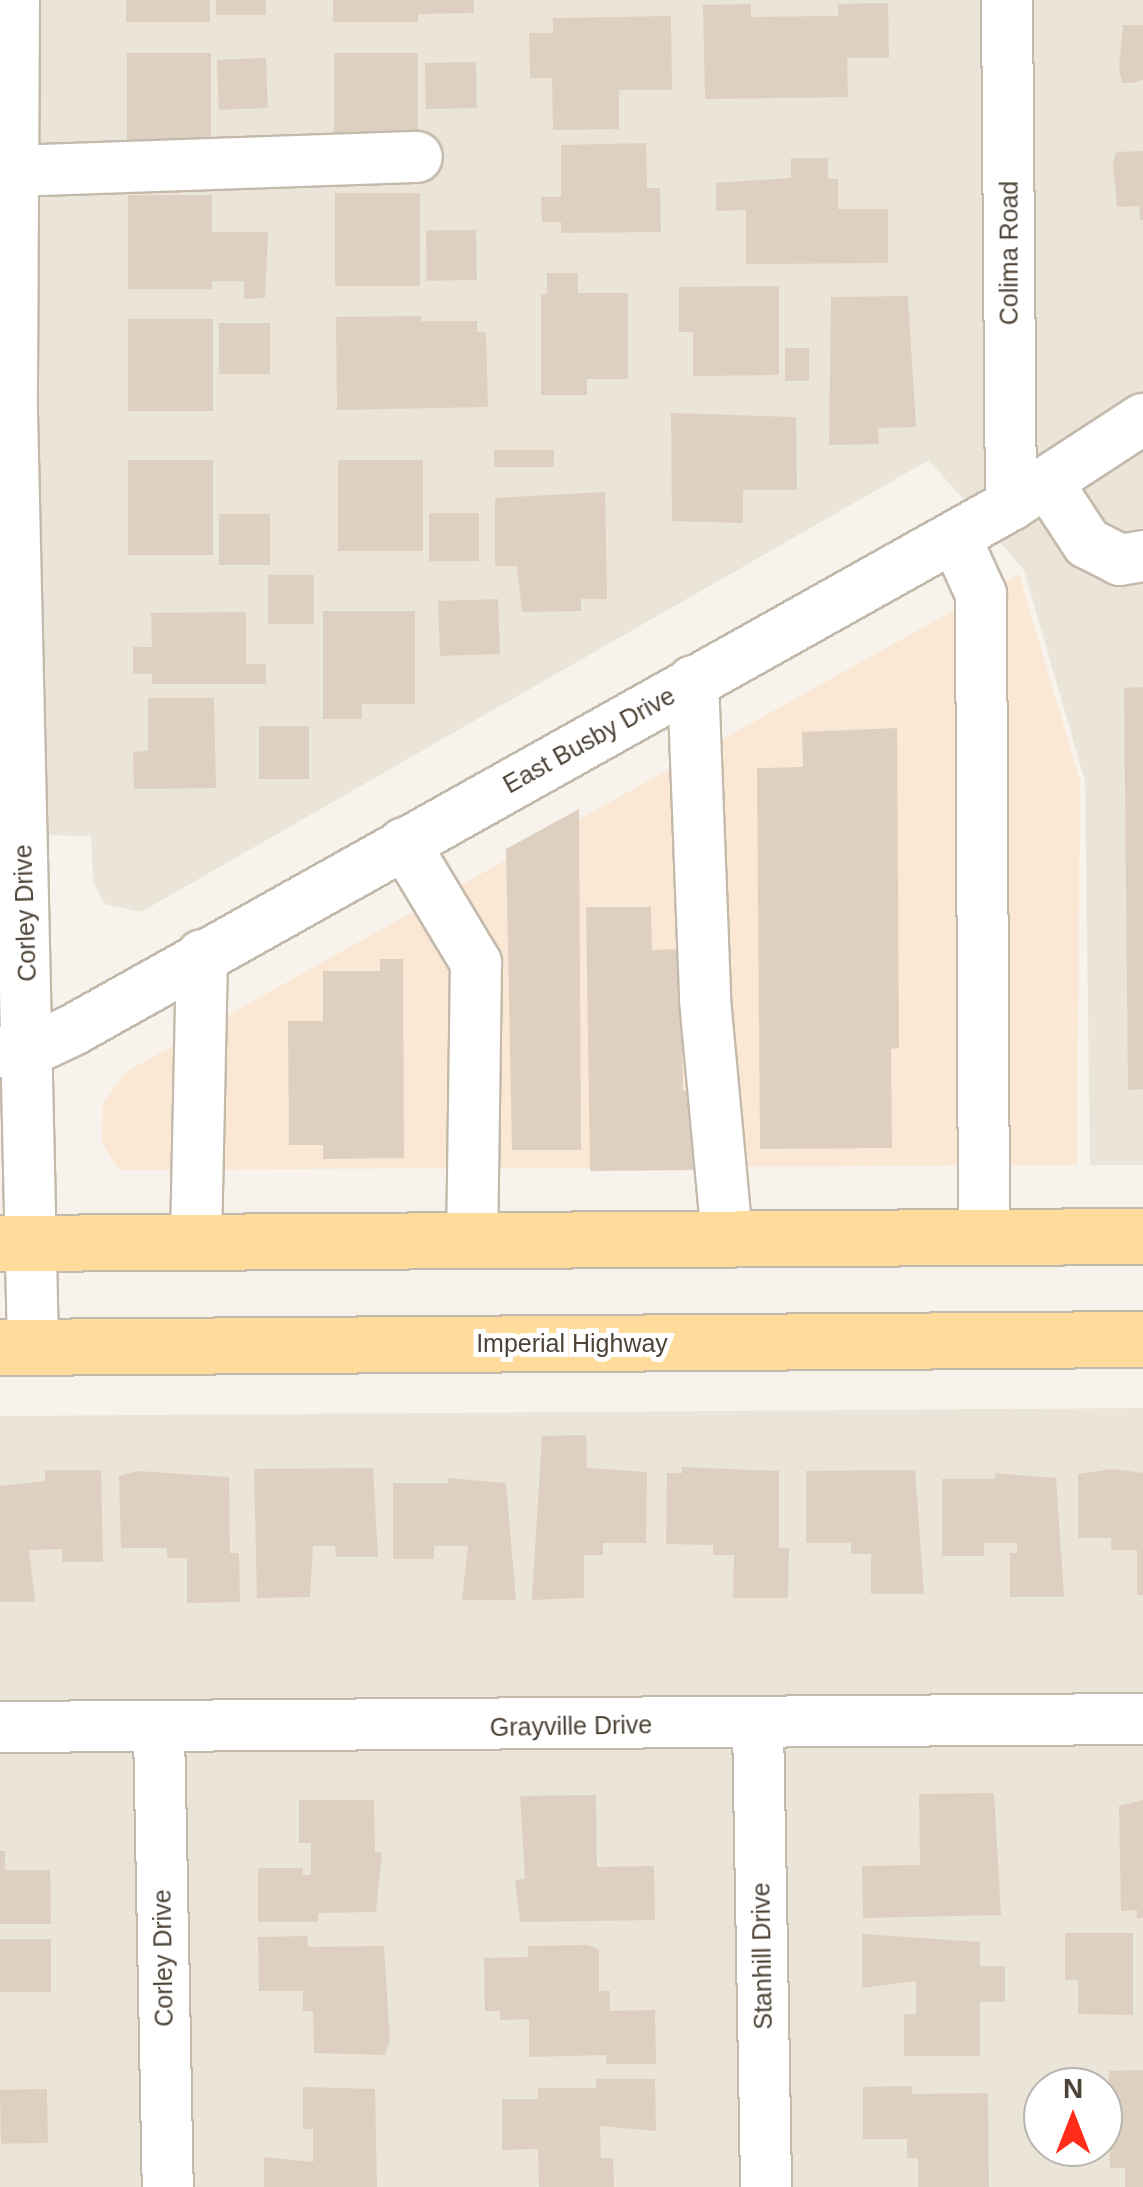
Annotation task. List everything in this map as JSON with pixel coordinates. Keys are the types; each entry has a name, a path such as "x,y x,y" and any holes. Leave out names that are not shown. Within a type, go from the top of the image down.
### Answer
{"main road":[{"path":"16,1243 1143,1236"},
{"name":"Imperial Highway","path":"16,1347 1143,1339"}],"street":[{"name":"Corley Drive","path":"14,0 6,413 16,1347"},
{"name":"Colima Road","path":"1007,0 1029,494"},
{"path":"13,171 417,158"},
{"name":"East Busby Drive","path":"14,1052 202,955 955,537 1143,420"},
{"path":"1029,494 1087,543 1120,560 1143,556"},
{"path":"955,537 981,594 984,1237"},
{"path":"693,681 705,1000 727,1239"},
{"path":"404,843 476,963 472,1240"},
{"path":"196,1242 202,955"},
{"name":"Grayville Drive","path":"0,1727 159,1730 1143,1719"},
{"name":"Stanhill Drive","path":"758,1724 766,2187"},
{"name":"Corley Drive","path":"159,1730 168,2187"}],"shaded area":[{"path":"0,0 1143,0 1143,1165 1090,1165 1085,781 1024,570 929,460 141,912 105,904 93,882 91,836 0,834"},
{"path":"1019,574 1080,781 1077,1165 119,1170 102,1143 103,1103 126,1072"},
{"path":"1143,1408 1143,2187 0,2187 0,1416"}],"building":[{"path":"126,0 210,0 210,22 126,22"},
{"path":"216,0 266,0 266,15 216,15"},
{"path":"333,0 474,0 474,13 418,14 418,22 333,22"},
{"path":"888,3 889,58 847,58 848,97 705,99 703,5 751,4 751,17 838,16 838,4"},
{"path":"671,16 672,90 619,90 619,129 553,130 552,78 530,78 529,33 553,33 553,18"},
{"path":"1123,25 1143,25 1143,80 1132,83 1122,83 1119,68"},
{"path":"127,53 211,53 211,147 127,147"},
{"path":"334,53 418,53 418,144 334,144"},
{"path":"266,58 268,108 219,110 217,60"},
{"path":"476,62 477,108 426,109 425,63"},
{"path":"646,143 647,188 660,188 661,232 561,233 561,222 542,222 541,197 561,197 561,145"},
{"path":"1143,151 1140,220 1139,206 1117,207 1113,164 1116,152"},
{"path":"791,158 828,158 828,179 838,179 838,209 888,209 888,263 746,264 746,210 716,211 716,183 791,178"},
{"path":"335,193 420,193 420,286 335,286"},
{"path":"128,195 212,195 212,232 268,232 265,298 244,299 244,281 212,281 212,289 128,289"},
{"path":"476,230 477,280 427,281 426,231"},
{"path":"547,273 578,273 578,293 628,293 628,379 587,379 587,395 541,395 541,294 547,294"},
{"path":"779,286 779,375 693,376 693,332 679,332 679,287"},
{"path":"908,296 916,427 878,428 879,444 829,445 831,297"},
{"path":"421,316 421,321 477,321 477,332 486,332 488,407 337,410 336,317"},
{"path":"128,319 213,319 213,411 128,411"},
{"path":"219,323 270,323 270,374 219,374"},
{"path":"785,348 809,348 809,381 785,381"},
{"path":"671,413 796,417 797,490 743,490 743,523 672,521"},
{"path":"494,450 554,450 554,467 494,467"},
{"path":"128,460 213,460 213,555 128,555"},
{"path":"338,460 423,460 423,551 338,551"},
{"path":"605,492 607,599 581,599 581,611 522,612 517,566 495,566 495,498"},
{"path":"429,513 479,513 479,561 429,561"},
{"path":"219,514 270,514 270,565 219,565"},
{"path":"268,575 314,575 314,624 268,624"},
{"path":"498,599 500,654 440,656 438,601"},
{"path":"323,611 415,611 415,704 362,704 362,719 323,719"},
{"path":"246,612 246,664 266,664 266,684 152,684 152,674 133,674 133,647 152,647 151,613"},
{"path":"1143,687 1143,1089 1128,1090 1124,688"},
{"path":"148,698 214,698 216,788 134,789 133,752 148,751"},
{"path":"259,726 309,726 309,779 259,779"},
{"path":"897,728 899,1048 891,1049 892,1148 760,1149 757,768 803,767 802,732"},
{"path":"579,809 581,1150 512,1150 506,849"},
{"path":"586,907 651,907 652,950 681,949 683,1091 698,1091 699,1170 590,1171"},
{"path":"380,959 403,959 404,1158 323,1159 323,1145 289,1145 288,1021 323,1021 323,971 380,971"},
{"path":"586,1435 587,1468 647,1472 646,1543 603,1543 603,1555 584,1555 584,1598 532,1600 542,1436"},
{"path":"682,1467 779,1471 779,1548 789,1548 788,1598 733,1598 734,1555 713,1555 713,1545 666,1544 667,1473 682,1473"},
{"path":"373,1468 378,1557 336,1557 335,1546 313,1546 310,1597 257,1598 254,1469"},
{"path":"1112,1469 1143,1473 1143,1595 1137,1595 1137,1550 1111,1550 1111,1538 1078,1538 1078,1474"},
{"path":"45,1470 101,1470 103,1562 62,1562 62,1549 29,1550 35,1602 0,1602 0,1486 45,1481"},
{"path":"915,1470 924,1594 871,1594 871,1554 851,1554 851,1543 806,1543 806,1471"},
{"path":"137,1471 229,1477 230,1553 239,1553 240,1602 187,1603 187,1558 167,1558 167,1548 121,1548 119,1476"},
{"path":"995,1473 1056,1478 1064,1597 1010,1597 1010,1553 1017,1553 1017,1543 984,1543 984,1556 942,1556 942,1479 995,1479"},
{"path":"448,1478 506,1483 516,1600 462,1600 468,1546 434,1546 434,1559 393,1559 393,1483 448,1483"},
{"path":"994,1793 1001,1915 863,1918 862,1866 920,1865 919,1794"},
{"path":"596,1795 597,1867 654,1866 655,1920 520,1922 515,1880 525,1879 520,1796"},
{"path":"299,1800 374,1800 375,1852 382,1852 376,1912 318,1913 318,1922 258,1922 258,1868 303,1868 303,1875 311,1875 311,1843 299,1843"},
{"path":"1143,1800 1143,1918 1137,1918 1137,1910 1121,1911 1119,1806"},
{"path":"0,1851 5,1851 5,1870 50,1870 51,1924 0,1924"},
{"path":"1065,1933 1133,1933 1133,2015 1078,2014 1078,1980 1065,1980"},
{"path":"862,1934 980,1942 980,1966 1005,1966 1005,2002 980,2002 980,2056 904,2056 904,2014 916,2014 916,1981 862,1988"},
{"path":"307,1936 308,1947 384,1946 390,2040 385,2055 314,2053 313,2011 303,2011 303,1991 259,1991 258,1937"},
{"path":"0,1939 51,1939 51,1992 0,1992"},
{"path":"588,1945 599,1950 599,1991 610,1991 610,2011 655,2010 656,2064 606,2064 606,2055 529,2057 529,2019 500,2020 500,2011 485,2011 484,1958 528,1957 528,1946"},
{"path":"1143,2070 1143,2187 1125,2187 1125,2168 1110,2168 1123,2167 1123,2071"},
{"path":"596,2079 655,2079 656,2131 600,2126 601,2158 613,2158 614,2187 539,2187 538,2149 502,2150 502,2099 538,2099 538,2088 596,2088"},
{"path":"912,2086 912,2094 988,2093 989,2187 918,2187 918,2158 907,2158 907,2139 863,2139 863,2087"},
{"path":"303,2087 375,2089 377,2187 264,2187 264,2157 313,2162 313,2129 303,2129"},
{"path":"47,2089 48,2143 1,2144 0,2090"}]}
